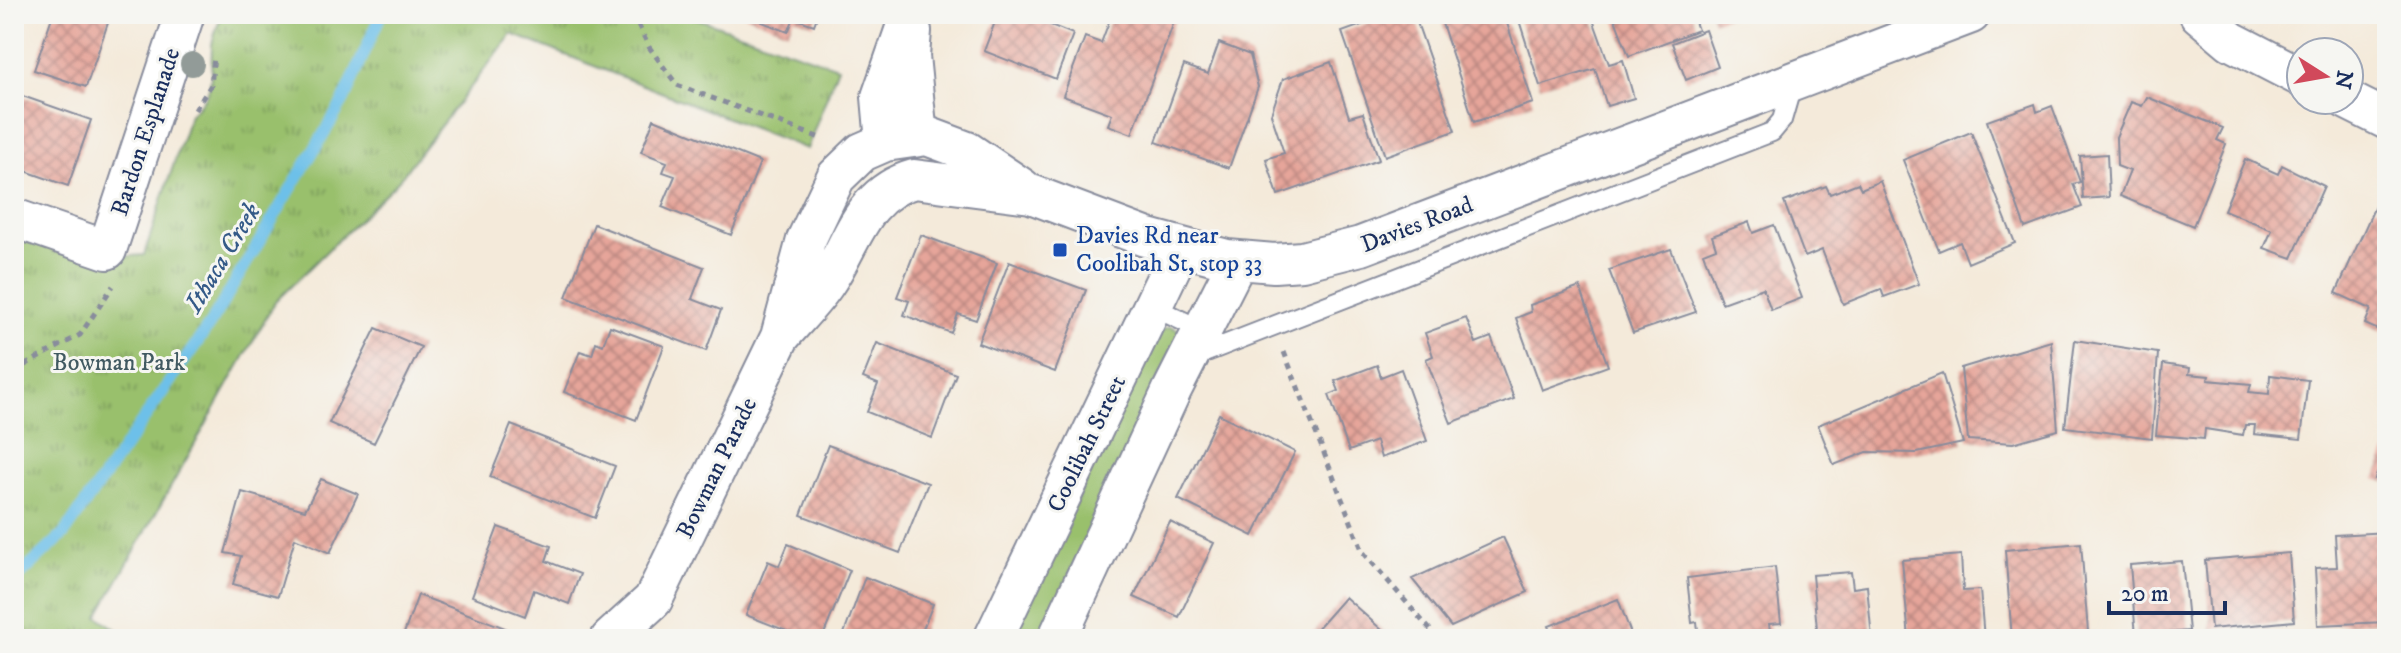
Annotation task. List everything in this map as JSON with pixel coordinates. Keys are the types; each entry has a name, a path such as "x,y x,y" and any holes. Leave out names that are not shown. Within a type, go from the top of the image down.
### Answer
{"street":[{"name":"Bardon Esplanade","path":"111,266 185,14"},
{"path":"902,139 881,97 912,14"},
{"name":"Davies Road","path":"920,179 1031,194 1180,249 1238,260 1274,263 1342,253 1971,14"},
{"path":"2199,14 2231,41 2285,69"},
{"path":"2365,109 2387,120"},
{"name":"Bowman Parade","path":"649,639 653,600 780,337 806,240 836,177 849,163 902,139"},
{"name":"Davies Road","path":"902,139 948,142 967,151 1031,194"},
{"name":"Bowman Parade","path":"780,337 825,284 863,213 896,184 920,179"},
{"path":"14,218 111,266"},
{"name":"Coolibah Street","path":"993,639 1180,249"},
{"path":"1057,639 1238,260"},
{"name":"Bowman Parade","path":"610,639 653,600"}],"lane":[{"name":"Davies Road","path":"1195,345 1772,132 1782,120 1794,80"},
{"path":"1153,307 1195,345"}],"path":[{"path":"633,14 649,47 677,85 823,139 849,163"},
{"path":"14,371 80,335 111,266"},
{"path":"1284,351 1363,552 1438,639"}],"green space":[{"name":"Bowman Park","path":"222,14 684,14 838,67 807,149 512,34 397,182 275,302 98,616 129,639 14,639 14,228 105,258 144,255 190,114 208,90 213,41"},
{"path":"1170,326 1181,331 1040,639 1009,639 1159,331"}],"building":[{"path":"53,14 111,14 86,87 34,70"},
{"path":"742,14 818,14 814,25 794,18 788,32"},
{"path":"998,14 1051,14 1048,24 1073,34 1056,79 984,51"},
{"path":"1112,14 1177,14 1132,134 1108,125 1112,114 1063,96 1085,37 1101,43"},
{"path":"1392,14 1414,14 1455,131 1385,156 1342,32"},
{"path":"1439,14 1504,14 1533,103 1474,122"},
{"path":"1517,14 1591,14 1609,64 1623,60 1634,98 1607,106 1595,69 1540,86"},
{"path":"1613,14 1692,14 1698,30 1629,56"},
{"path":"1711,14 1735,14 1713,22"},
{"path":"1705,30 1718,67 1686,80 1672,43"},
{"path":"1219,43 1250,55 1258,87 1229,168 1156,142 1184,65 1208,74"},
{"path":"1331,62 1349,117 1363,113 1379,160 1278,195 1266,159 1284,153 1271,114 1283,79"},
{"path":"14,93 91,120 68,186 14,167"},
{"path":"2147,97 2223,128 2217,140 2226,144 2193,226 2120,196 2130,171 2117,166 2116,137 2131,102 2142,106"},
{"path":"2035,104 2037,112 2052,106 2080,182 2073,184 2082,207 2025,228 1987,121"},
{"path":"654,119 760,162 731,235 662,207 675,176 663,172 667,162 641,152"},
{"path":"1971,132 2015,243 1968,263 1960,242 1939,251 1903,160"},
{"path":"2107,154 2109,197 2083,199 2080,156"},
{"path":"2245,159 2278,174 2282,165 2324,186 2292,258 2264,248 2272,230 2224,210"},
{"path":"1880,181 1919,284 1884,297 1881,289 1843,304 1822,250 1805,257 1784,202 1826,186 1830,194 1858,183 1861,189"},
{"path":"2375,206 2387,211 2387,334 2365,324 2371,309 2336,293"},
{"path":"1749,222 1753,233 1774,225 1802,298 1771,310 1763,288 1722,303 1703,253 1716,248 1712,236"},
{"path":"594,224 704,267 692,299 721,310 706,351 566,297"},
{"path":"921,235 997,263 976,320 958,314 951,333 904,315 909,301 897,297"},
{"path":"1671,249 1696,312 1633,333 1609,270"},
{"path":"1009,262 1086,290 1055,372 978,343"},
{"path":"1580,287 1608,366 1542,390 1516,318 1531,312 1530,305"},
{"path":"1466,318 1476,343 1491,337 1514,399 1451,423 1426,359 1433,356 1425,333"},
{"path":"610,326 664,346 636,420 564,392 580,351 592,355 596,342 603,345"},
{"path":"376,328 421,347 374,443 329,423"},
{"path":"2075,340 2158,353 2152,438 2065,427"},
{"path":"2051,341 2058,430 2013,443 1968,440 1961,368"},
{"path":"877,343 956,374 932,438 867,412 878,384 863,378"},
{"path":"2163,364 2190,368 2189,374 2209,376 2208,380 2251,384 2249,392 2269,394 2270,375 2308,380 2301,439 2254,434 2255,425 2245,425 2243,435 2205,429 2204,439 2156,435"},
{"path":"1377,365 1381,377 1401,369 1427,441 1381,458 1376,441 1349,451 1329,395 1339,391 1335,381"},
{"path":"1942,373 1963,443 1917,453 1867,452 1834,465 1818,425"},
{"path":"1219,414 1295,452 1253,536 1178,499"},
{"path":"511,425 615,466 595,518 490,477"},
{"path":"828,445 928,483 900,553 801,515"},
{"path":"2387,450 2387,483 2375,479"},
{"path":"321,479 358,494 330,553 295,538 278,596 233,584 241,556 225,553 242,492 305,510"},
{"path":"1170,522 1214,543 1179,617 1134,597"},
{"path":"498,527 551,546 546,561 580,574 569,604 534,590 525,616 472,596"},
{"path":"2387,532 2387,622 2318,625 2315,568 2337,567 2335,535"},
{"path":"1503,537 1528,592 1451,627 1412,579"},
{"path":"2081,543 2088,632 2012,639 2005,550"},
{"path":"788,544 850,570 822,639 807,639 746,615 768,561 779,566"},
{"path":"2289,553 2294,621 2211,629 2205,560"},
{"path":"1961,555 1963,591 1980,590 1984,639 1909,639 1902,560"},
{"path":"2182,561 2189,631 2136,636 2130,565"},
{"path":"1775,567 1781,623 1769,624 1771,639 1699,639 1697,622 1692,623 1687,578"},
{"path":"1851,572 1853,588 1867,586 1872,639 1818,639 1812,575"},
{"path":"865,577 933,604 919,639 842,639"},
{"path":"418,595 521,634 519,639 402,639"},
{"path":"1345,597 1392,639 1308,639"},
{"path":"1618,599 1633,639 1554,639 1549,626"}],"waterway":[{"name":"Ithaca Creek","path":"14,581 64,534 210,324 344,100 381,14"}],"place":[{"name":"Davies Rd near Coolibah St, stop 33","path":"1060,250"}]}
